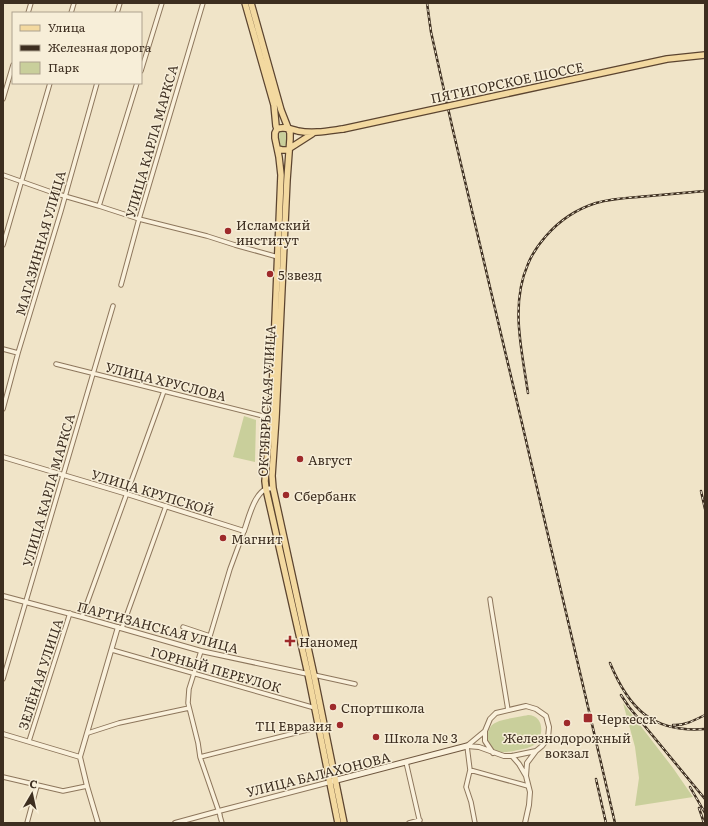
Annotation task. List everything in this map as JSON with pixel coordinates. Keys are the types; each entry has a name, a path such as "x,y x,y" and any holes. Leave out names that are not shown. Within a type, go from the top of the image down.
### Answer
{"main road":[{"name":"ОКТЯБРЬСКАЯ УЛИЦА","path":"245,3 274,105 277,129 275,135 281,175 270,418 265,481 308,674 314,708 344,823"},
{"name":"ОКТЯБРЬСКАЯ УЛИЦА","path":"251,3 290,137 272,476 273,488 314,675 333,781 338,823"},
{"name":"ПЯТИГОРСКОЕ ШОССЕ","path":"277,129 287,128 314,133 343,129 667,59 705,55"},
{"name":"ПЯТИГОРСКОЕ ШОССЕ","path":"289,148 314,133"},
{"path":"278,148 280,150 289,148"},
{"name":"УЛИЦА БАЛАХОНОВА","path":"333,781 467,746"}],"street":[{"path":"142,68 162,3"},
{"name":"УЛИЦА КАРЛА МАРКСА","path":"120,285 203,3"},
{"path":"3,99 12,68"},
{"path":"3,245 50,84"},
{"name":"МАГАЗИННАЯ УЛИЦА","path":"3,409 97,84"},
{"path":"99,206 137,84"},
{"path":"3,175 64,196 207,236 235,246 278,257"},
{"name":"УЛИЦА КАРЛА МАРКСА","path":"3,680 112,306"},
{"path":"3,349 18,353"},
{"name":"УЛИЦА ХРУСЛОВА","path":"56,364 270,418"},
{"name":"ЗЕЛЁНАЯ УЛИЦА","path":"82,617 164,391"},
{"name":"УЛИЦА КРУПСКОЙ","path":"3,457 63,474 244,531"},
{"path":"183,627 210,636 230,569 254,502 266,489 273,488"},
{"path":"98,823 80,757 112,650 166,506"},
{"name":"ПАРТИЗАНСКАЯ УЛИЦА","path":"3,596 201,651 308,674"},
{"path":"490,599 508,710"},
{"name":"ЗЕЛЁНАЯ УЛИЦА","path":"29,742 70,614"},
{"name":"ГОРНЫЙ ПЕРЕУЛОК","path":"112,650 314,708"},
{"path":"201,651 189,689 188,703 200,757 222,823"},
{"path":"314,675 355,684"},
{"name":"УЛИЦА БАЛАХОНОВА","path":"526,706 536,708 546,716 549,727 548,738 536,751 512,756 504,756 479,747 467,746 485,731 490,719 496,713 526,706"},
{"path":"88,733 119,723 189,708"},
{"path":"200,757 319,727"},
{"path":"485,731 486,741 493,753"},
{"path":"3,734 80,757"},
{"path":"467,746 470,770 466,787 471,802 475,823"},
{"path":"525,823 530,792 526,776 527,763 536,751"},
{"path":"512,756 526,776"},
{"path":"406,762 420,822 408,823"},
{"path":"470,770 528,786"},
{"path":"3,777 63,791 87,786"},
{"name":"УЛИЦА БАЛАХОНОВА","path":"175,823 220,814 333,781"},
{"path":"27,823 37,786"}],"green space":[{"path":"280,132 284,132 286,134 288,144 285,148 282,148 280,145"},
{"path":"244,416 256,420 255,462 233,457"},
{"path":"623,703 673,768 693,797 635,806 639,778 635,747"},
{"path":"528,715 537,718 541,727 540,737 534,745 507,752 498,752 492,749 488,741 488,733 492,725 502,720"}],"railway":[{"path":"427,3 431,32 452,126 615,823"},
{"path":"528,393 519,328 520,296 523,280 530,260 546,236 569,216 596,203 622,198 705,191"},
{"path":"701,491 705,509"},
{"path":"610,663 617,679 626,693 645,715 657,722 671,727 705,729"},
{"path":"621,695 629,707 705,799"},
{"path":"673,725 685,724 705,715"},
{"path":"596,779 606,823"},
{"path":"690,787 705,813"},
{"path":"699,808 704,823"}],"place":[{"name":"Исламский институт","path":"228,231"},
{"name":"5 звезд","path":"270,274"},
{"name":"Август","path":"300,459"},
{"name":"Сбербанк","path":"286,495"},
{"name":"Магнит","path":"223,538"},
{"name":"Наномед","path":"290,641"},
{"name":"Спортшкола","path":"333,707"},
{"name":"Черкесск","path":"588,718"},
{"name":"Железнодорожный вокзал","path":"567,723"},
{"name":"ТЦ Евразия","path":"340,725"},
{"name":"Школа № 3","path":"376,737"}]}
